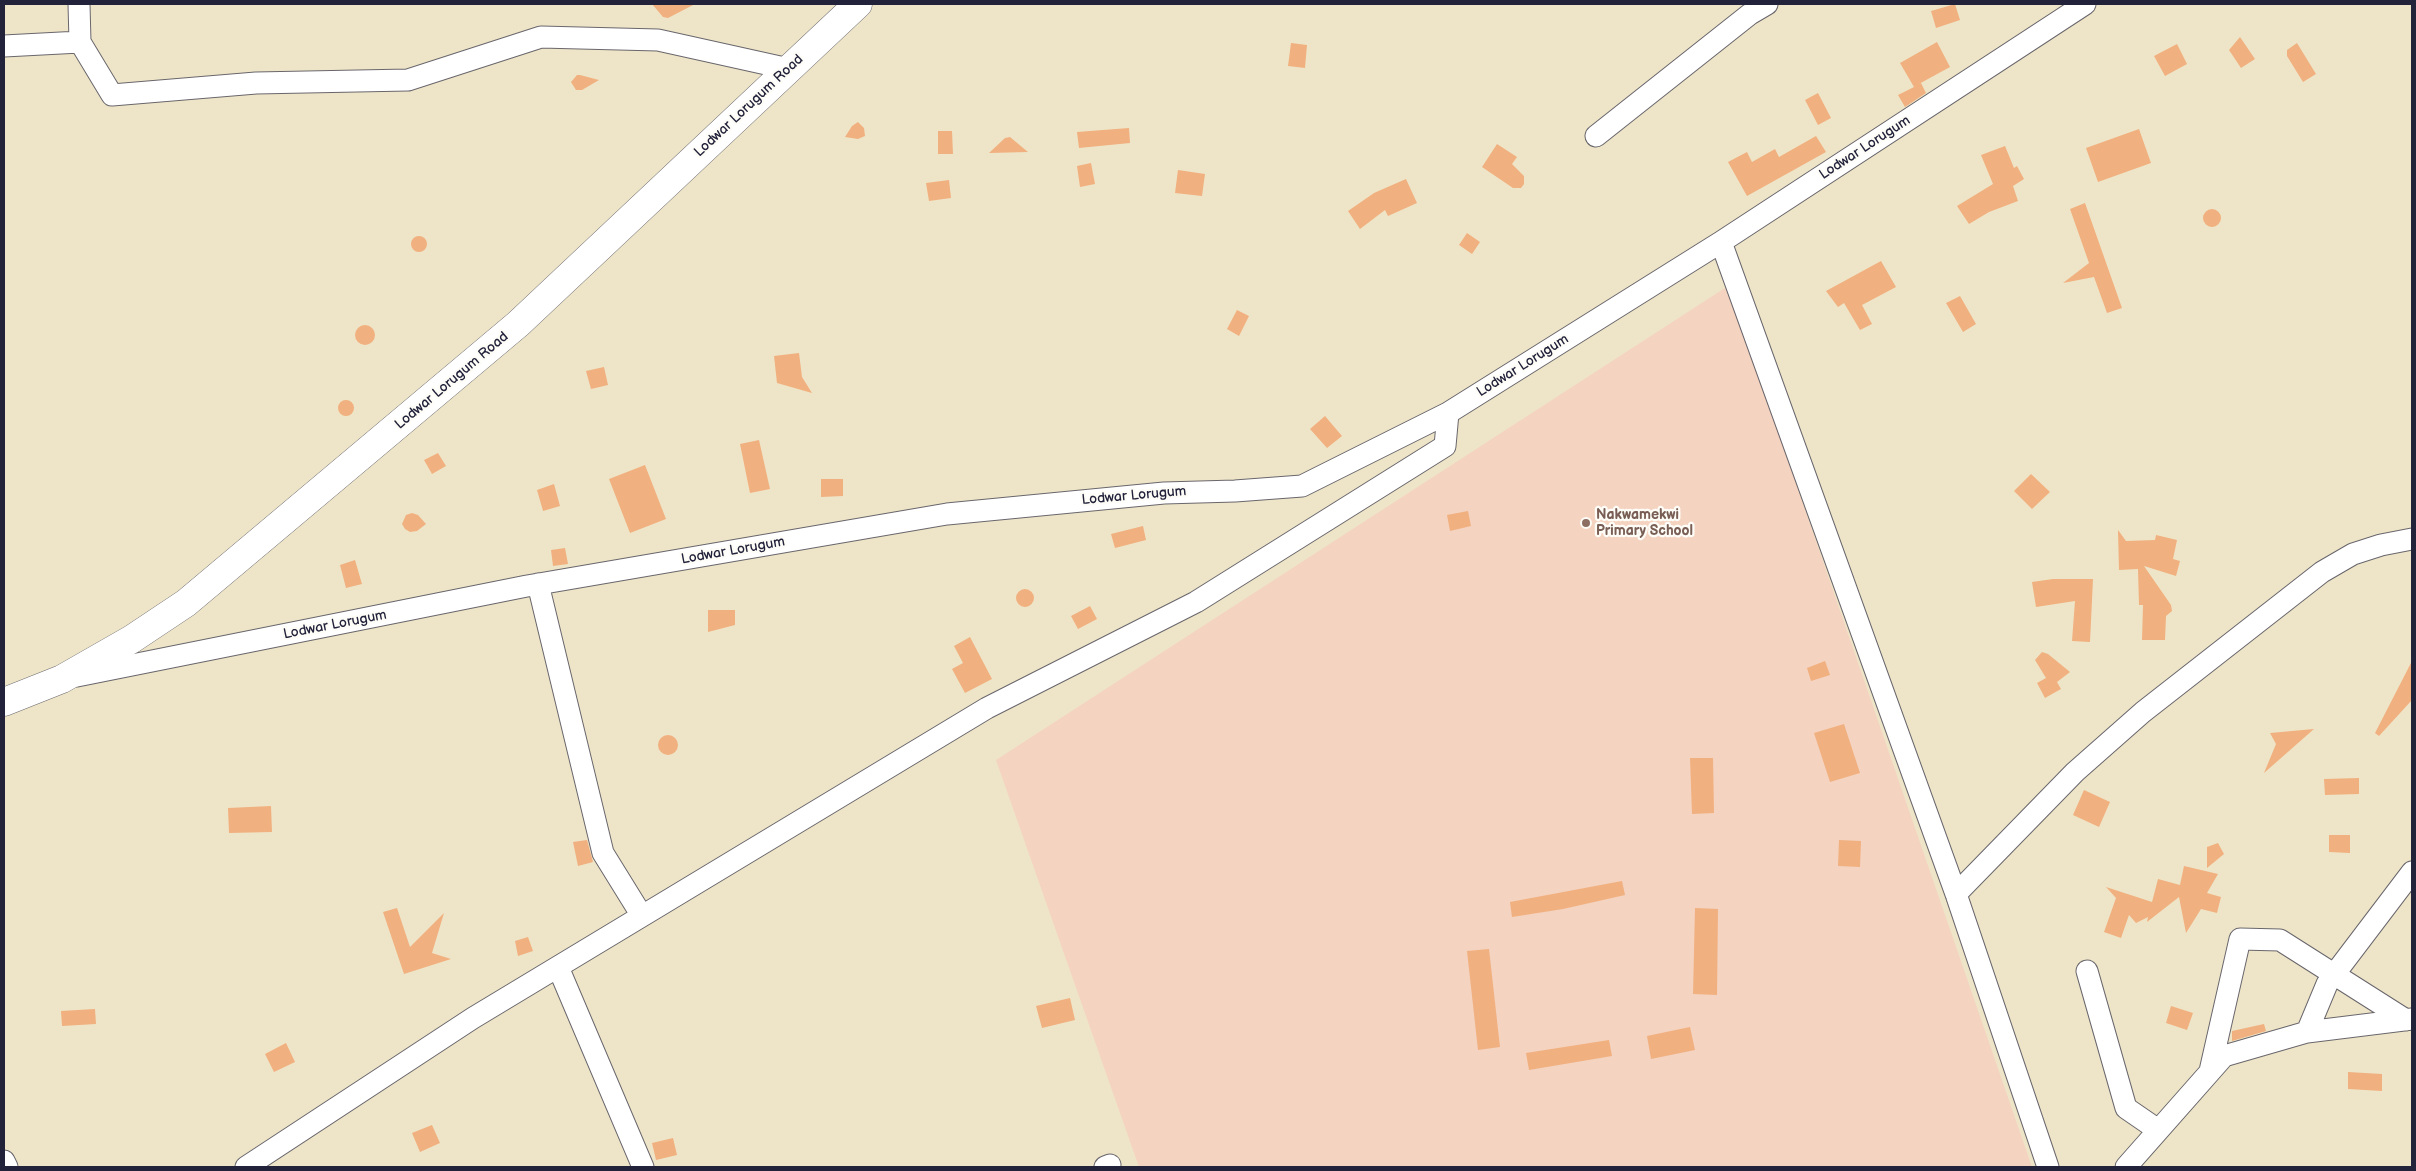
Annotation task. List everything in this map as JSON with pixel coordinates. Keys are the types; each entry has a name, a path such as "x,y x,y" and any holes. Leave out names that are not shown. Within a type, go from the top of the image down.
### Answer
{"main road":[{"name":"Lodwar Lorugum Road","path":"4,702 62,679 132,639 186,603 328,486 518,324 858,4"}],"street":[{"path":"79,4 80,42 112,95 256,83 408,80 541,37 658,40 790,69"},
{"path":"1596,136 1750,14 1767,4"},
{"name":"Lodwar Lorugum","path":"62,679 538,584 947,514 1172,492 1235,491 1302,486 1448,412 1722,242 2085,4"},
{"path":"4,46 80,42"},
{"path":"1722,242 1956,894 2048,1167"},
{"path":"246,1167 472,1018 988,708 1196,602 1445,446 1448,412"},
{"path":"1956,894 2075,772 2129,724 2314,578 2353,554 2381,544 2412,539"},
{"path":"538,584 603,853 642,916"},
{"path":"2307,1032 2327,984 2412,872"},
{"path":"2210,1072 2240,939 2280,940 2409,1019"},
{"path":"558,967 642,1167"},
{"path":"2087,971 2126,1108 2158,1130"},
{"path":"2126,1167 2224,1056 2307,1032 2409,1019"},
{"path":"4,1161 8,1167"}],"shaded area":[{"name":"Nakwamekwi Primary School","path":"1728,286 2032,1167 1139,1167 996,760"}],"building":[{"path":"652,4 695,4 668,18 663,17"},
{"path":"1955,4 1960,20 1936,28 1931,11"},
{"path":"2240,37 2255,59 2241,68 2229,50"},
{"path":"1937,42 1950,67 1917,85 1921,83 1926,93 1905,107 1898,95 1914,87 1900,63"},
{"path":"1291,43 1307,45 1305,68 1288,66"},
{"path":"2297,43 2316,74 2303,82 2287,56 2287,50"},
{"path":"2177,44 2187,64 2165,76 2154,56"},
{"path":"577,75 599,80 582,90 576,90 571,82"},
{"path":"1818,93 1831,118 1818,125 1805,100"},
{"path":"858,122 864,128 865,136 858,139 845,137 852,126"},
{"path":"1129,128 1130,143 1079,148 1077,132"},
{"path":"2139,129 2151,163 2098,182 2086,148"},
{"path":"938,131 952,131 953,154 938,154"},
{"path":"1816,136 1826,152 1747,196 1728,162 1747,152 1752,162 1775,149 1779,157"},
{"path":"1010,137 1028,152 989,153 1005,138"},
{"path":"1497,144 1517,157 1512,164 1524,176 1524,184 1521,188 1513,188 1482,167"},
{"path":"2005,146 2014,168 2017,166 2024,179 2013,186 2018,201 1989,212 1969,224 1957,206 1993,184 1981,155"},
{"path":"1091,163 1095,184 1080,187 1077,166"},
{"path":"1178,170 1205,174 1202,196 1175,193"},
{"path":"1406,179 1417,203 1388,216 1385,210 1360,229 1348,211 1374,193"},
{"path":"949,180 951,198 929,201 926,183"},
{"path":"2085,203 2122,308 2107,313 2094,277 2063,283 2089,263 2070,209"},
{"path":"2212,209 2218,212 2221,218 2218,224 2212,227 2206,224 2203,218 2206,212"},
{"path":"1467,233 1480,242 1472,254 1459,245"},
{"path":"419,236 425,238 427,244 425,250 419,252 413,250 411,244 413,238"},
{"path":"1881,261 1896,287 1862,305 1872,324 1860,330 1844,303 1838,307 1826,291"},
{"path":"1960,296 1976,324 1963,332 1946,303"},
{"path":"1237,310 1249,316 1239,336 1227,329"},
{"path":"365,325 372,328 375,335 372,342 365,345 358,342 355,335 358,328"},
{"path":"799,353 802,377 812,393 777,383 774,356"},
{"path":"604,367 608,385 591,389 586,371"},
{"path":"346,400 354,408 346,416 338,408"},
{"path":"1325,416 1342,436 1327,448 1310,429"},
{"path":"759,440 770,489 750,493 740,444"},
{"path":"438,453 446,466 432,474 424,460"},
{"path":"645,465 666,519 630,533 609,479"},
{"path":"2031,474 2050,492 2032,509 2014,491"},
{"path":"821,479 843,479 843,496 821,497"},
{"path":"554,484 560,506 543,511 537,490"},
{"path":"1468,511 1471,526 1450,531 1447,515"},
{"path":"412,513 418,515 426,524 417,531 410,532 402,524 406,515"},
{"path":"1143,526 1146,540 1115,548 1111,534"},
{"path":"2118,530 2126,541 2155,540 2156,535 2177,540 2173,559 2180,561 2176,576 2144,566 2171,605 2172,611 2166,616 2165,640 2142,640 2143,605 2139,605 2138,569 2119,570"},
{"path":"565,548 568,564 553,566 551,550"},
{"path":"355,560 362,584 346,588 340,565"},
{"path":"2053,579 2093,579 2090,642 2072,641 2075,601 2036,607 2032,582"},
{"path":"1021,589 1029,589 1034,594 1032,605 1021,607 1016,602 1016,594"},
{"path":"1090,606 1097,619 1078,629 1071,616"},
{"path":"708,610 735,610 735,625 708,632"},
{"path":"970,637 992,679 965,693 952,669 963,663 954,646"},
{"path":"2042,652 2048,654 2070,672 2057,682 2061,689 2045,698 2037,683 2046,678 2035,660"},
{"path":"1825,661 1830,675 1811,681 1807,668"},
{"path":"2412,661 2412,700 2379,736 2375,733"},
{"path":"1844,724 1860,773 1830,782 1814,733"},
{"path":"2314,729 2264,773 2276,744 2270,733"},
{"path":"668,735 675,738 678,745 675,752 668,755 661,752 658,745 661,738"},
{"path":"1690,758 1713,758 1714,813 1692,814"},
{"path":"2359,778 2359,794 2325,795 2324,779"},
{"path":"2084,790 2110,802 2099,827 2073,815"},
{"path":"271,806 272,832 229,833 228,808"},
{"path":"2329,835 2350,835 2350,853 2329,852"},
{"path":"587,840 593,862 578,866 573,842"},
{"path":"1839,840 1861,841 1860,867 1838,866"},
{"path":"2218,843 2224,854 2207,868 2207,847"},
{"path":"2184,866 2218,874 2207,893 2221,897 2217,913 2201,909 2186,933 2179,897 2147,922 2148,917 2136,923 2129,915 2121,938 2104,932 2116,898 2106,887 2152,902 2158,879 2180,885"},
{"path":"1622,881 1625,895 1563,909 1512,917 1510,902"},
{"path":"397,908 410,947 444,913 432,953 451,959 404,974 383,912"},
{"path":"1695,908 1718,909 1717,995 1693,994"},
{"path":"528,937 533,951 518,956 515,941"},
{"path":"1489,949 1500,1047 1478,1050 1467,951"},
{"path":"1070,998 1075,1020 1042,1028 1036,1006"},
{"path":"2171,1006 2193,1013 2187,1030 2166,1023"},
{"path":"95,1009 96,1024 62,1026 61,1011"},
{"path":"2264,1024 2266,1031 2232,1041 2232,1031"},
{"path":"1690,1027 1695,1050 1651,1059 1647,1036"},
{"path":"1609,1040 1612,1056 1529,1070 1526,1053"},
{"path":"286,1043 295,1062 274,1072 265,1054"},
{"path":"2348,1072 2382,1074 2382,1091 2348,1089"},
{"path":"432,1125 440,1143 420,1152 412,1133"},
{"path":"673,1138 677,1155 656,1160 652,1143"}],"place":[{"name":"Nakwamekwi Primary School","path":"1586,523"}]}
